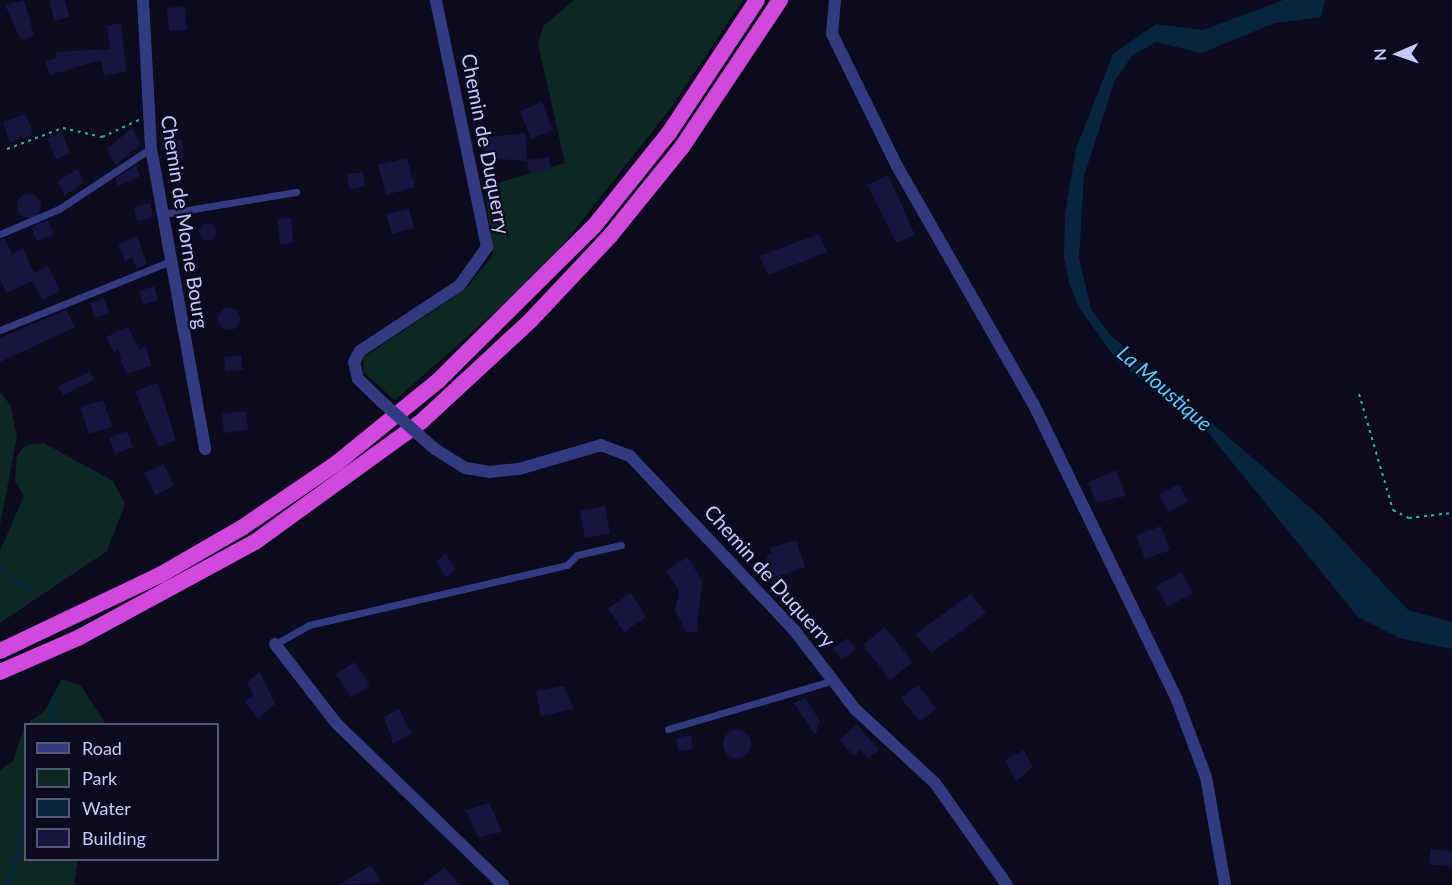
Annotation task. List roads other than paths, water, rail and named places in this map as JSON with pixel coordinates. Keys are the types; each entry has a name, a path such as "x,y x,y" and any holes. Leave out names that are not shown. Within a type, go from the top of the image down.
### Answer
{"highway":[{"path":"0,651 160,576 243,527 337,462 438,381 595,225 669,134 757,0"},
{"path":"0,672 78,638 255,542 422,421 530,321 610,236 682,147 780,0"}],"street":[{"name":"Chemin de Morne Bourg","path":"143,0 151,148 205,449"},
{"name":"Chemin de Duquerry","path":"436,0 487,247 460,285 360,351 355,372 382,402 435,450 465,468 503,472 586,447 623,451 709,537 869,723 935,783 1007,885"},
{"path":"836,0 832,34 897,166 1033,403 1177,700 1206,777 1225,885"},
{"path":"276,644 336,723 503,885"}],"lane":[{"path":"0,234 59,209 151,148"},
{"path":"163,214 296,192"},
{"path":"0,330 171,261"},
{"path":"276,644 309,625 567,565 578,555 621,545"},
{"path":"668,729 834,680"}],"water":[{"name":"La Moustique","path":"1283,0 1325,0 1321,17 1275,23 1201,53 1156,42 1132,56 1115,80 1084,176 1079,258 1091,309 1109,334 1322,518 1408,610 1452,622 1452,649 1399,638 1358,617 1206,430 1117,361 1079,307 1070,286 1064,257 1065,214 1076,149 1113,54 1156,24 1203,30"}],"waterway":[{"path":"0,568 30,590"},
{"path":"50,723 53,698"},
{"path":"8,885 18,854 24,803"}]}
